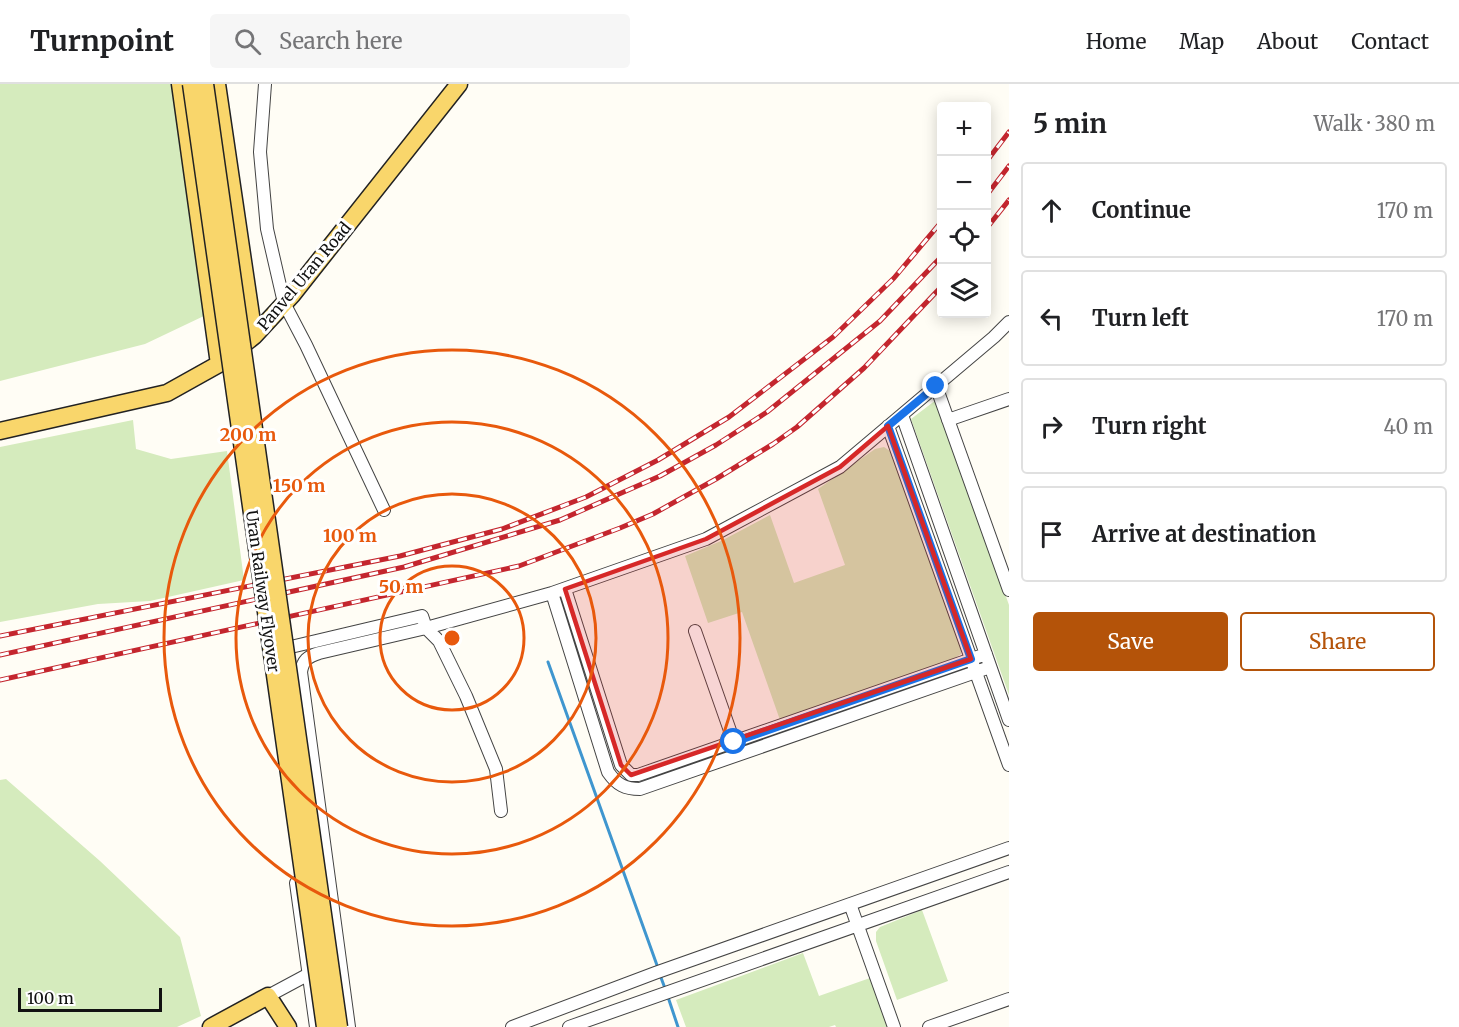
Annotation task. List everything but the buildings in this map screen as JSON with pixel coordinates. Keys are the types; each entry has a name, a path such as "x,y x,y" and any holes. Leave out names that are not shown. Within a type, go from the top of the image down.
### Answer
{"main road":[{"path":"180,84 219,364"},
{"name":"Uran Railway Flyover","path":"191,84 325,1027"},
{"name":"Uran Railway Flyover","path":"205,84 339,1027"},
{"path":"217,84 254,336"},
{"name":"Panvel Uran Road","path":"0,431 167,393 219,364 254,336 284,303 459,84"},
{"path":"211,1027 268,996 288,1027"}],"street":[{"path":"265,84 260,152 267,229 284,303 384,510"},
{"path":"316,1027 267,668 268,657 275,651 424,622 552,593 706,539 840,467 1009,322"},
{"path":"936,386 1009,591"},
{"path":"948,420 1009,399"},
{"path":"902,415 1009,720"},
{"path":"888,426 1009,765"},
{"path":"565,589 621,765 631,775 638,776 986,654"},
{"path":"552,593 608,772 615,782 627,789 640,789 990,667"},
{"path":"424,622 439,641 466,696 496,769 501,811"},
{"path":"349,1027 302,684 302,662 319,653 424,622"},
{"path":"695,631 734,742"},
{"path":"512,1027 658,972 1009,848"},
{"path":"569,1027 1009,872"},
{"path":"850,904 894,1027"},
{"path":"268,996 309,974"},
{"path":"929,1027 1009,999"}],"highlighted area":[{"path":"888,426 971,659 631,775 621,765 565,589 706,539 840,467"}],"green space":[{"path":"0,84 175,84 206,315 145,344 0,381"},
{"path":"936,400 1009,605 1009,695 911,419"},
{"path":"133,420 136,449 171,459 227,451 244,580 150,601 98,604 0,622 0,447"},
{"path":"884,447 890,451 894,459 961,648 961,654 780,720 742,612 708,623 685,556 721,541 770,515 794,583 845,565 818,489 875,449"},
{"path":"6,779 100,861 180,937 201,1016 177,1027 0,1027 0,780"},
{"path":"922,910 948,981 897,1000 876,941 876,932 880,927"},
{"path":"803,953 819,996 870,978 889,1027 836,1027 835,1025 829,1027 686,1027 676,1000"}],"waterway":[{"path":"548,662 658,968"},
{"path":"660,975 666,991"},
{"path":"668,997 678,1027"}],"railway":[{"path":"991,156 1009,132"},
{"path":"991,189 1009,166"},
{"path":"991,223 1009,200"},
{"path":"0,636 400,556 502,529 586,497 658,460 729,417 833,337 894,278 937,227"},
{"path":"0,655 404,567 560,520 660,476 716,445 767,412 880,321 937,261"},
{"path":"0,680 519,566 620,528 653,514 716,479 797,427 864,368 937,291"}],"route":[{"path":"734,742 971,659 888,426 936,386"}]}
